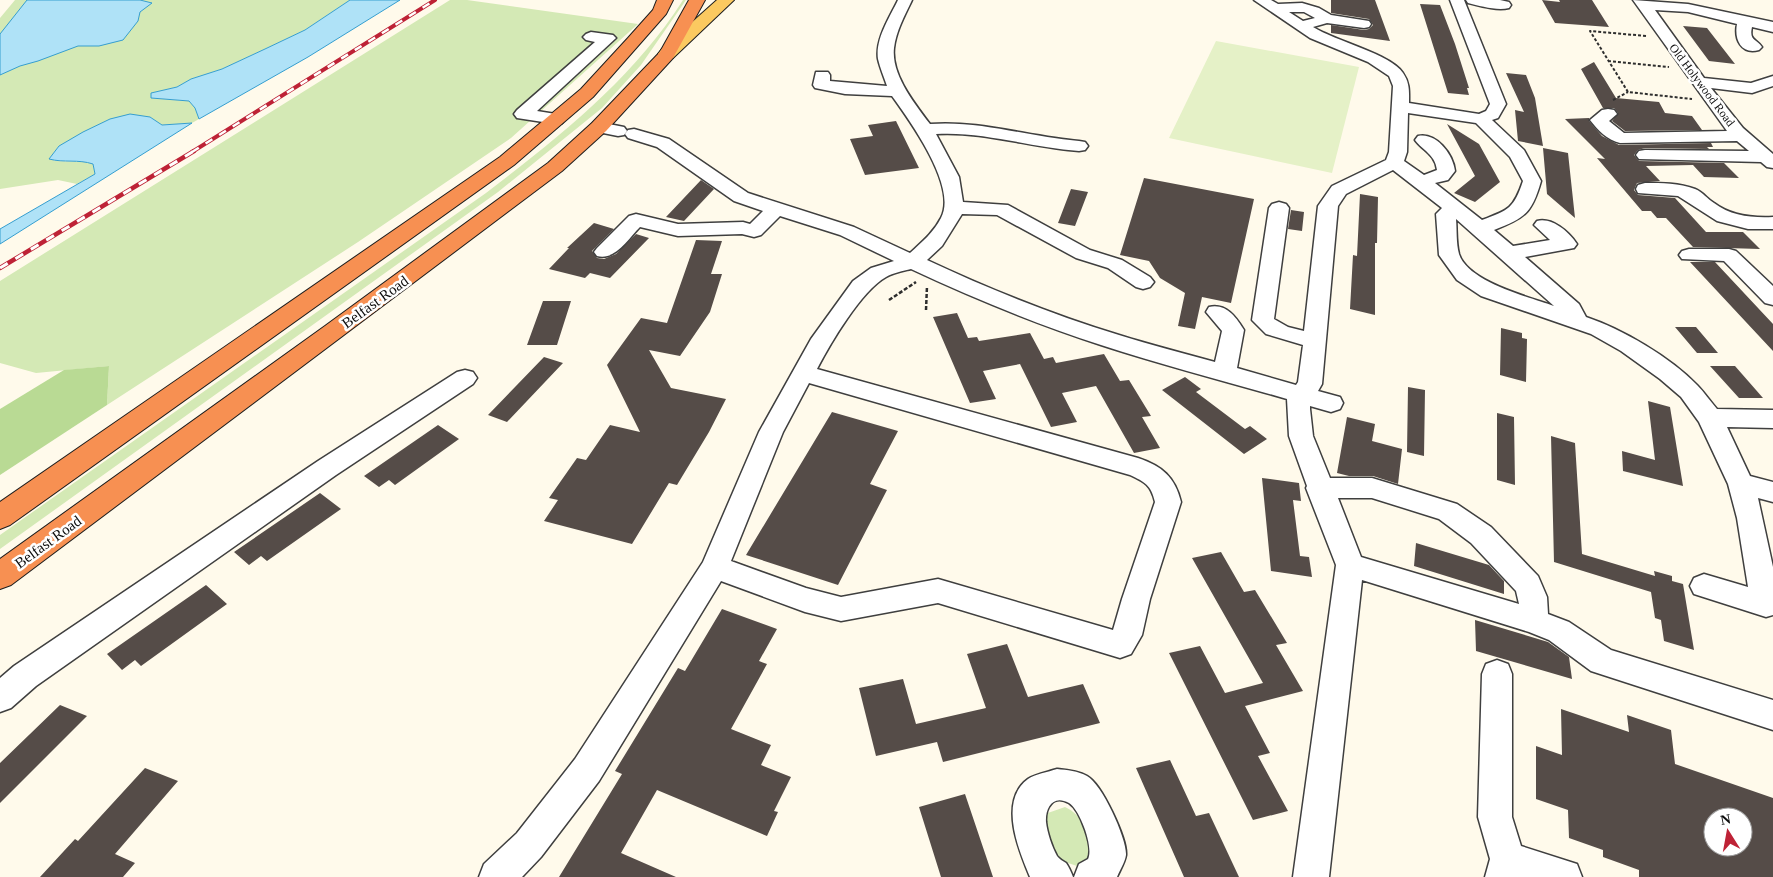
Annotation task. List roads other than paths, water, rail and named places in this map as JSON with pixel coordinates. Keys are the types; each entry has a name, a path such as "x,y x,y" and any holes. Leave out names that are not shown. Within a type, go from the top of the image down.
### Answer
{"highway":[{"path":"0,517 507,161 587,93 627,51 660,11 665,0"},
{"path":"667,54 697,0"},
{"name":"Belfast Road","path":"0,576 498,211 555,167 617,131 667,54"}],"main road":[{"name":"Belfast Road","path":"667,54 726,0"}],"street":[{"path":"906,0 891,30 886,47 886,59 897,91 925,130 950,178 954,208 952,217 935,242 923,266"},
{"path":"1400,107 1481,119 1492,114 1498,104 1456,0"},
{"path":"1473,0 1504,5"},
{"path":"1642,2 1688,8 1773,27"},
{"name":"Old Holywood Road","path":"1642,2 1713,101 1742,136 1769,160"},
{"path":"1268,4 1312,8 1327,19"},
{"path":"1268,4 1300,26 1331,43 1374,59 1396,74 1401,86 1398,152 1394,163 1339,190 1328,206 1310,384 1299,396 1298,410 1301,436 1319,488 1350,565 1311,877"},
{"path":"1300,26 1327,19 1364,24"},
{"path":"1745,21 1743,33 1747,44 1754,47"},
{"path":"556,119 523,114 608,38 590,37"},
{"path":"822,75 821,85 845,89 897,91"},
{"path":"1700,82 1752,88 1773,80"},
{"path":"1608,114 1599,120 1607,129 1620,138 1742,136"},
{"path":"1480,228 1508,217 1525,203 1532,181 1518,154 1481,119"},
{"path":"925,130 974,129 1043,142 1078,146"},
{"path":"617,131 663,143 741,197 847,231 1038,315 1110,340 1268,384 1299,396 1331,403"},
{"path":"1421,181 1442,176 1446,171 1443,158 1436,149 1424,140"},
{"path":"1646,155 1769,160"},
{"path":"1394,163 1421,181 1480,228 1571,309 1576,320"},
{"path":"1645,189 1682,191 1695,196 1708,209 1722,217 1749,222 1773,222"},
{"path":"954,208 1001,209 1083,254 1115,264 1143,282"},
{"path":"1280,208 1263,320 1268,327 1275,331 1314,340"},
{"path":"1454,208 1446,214 1449,255 1464,274 1489,291 1576,320 1607,333 1668,373 1688,391 1710,418 1741,484 1750,518 1766,604 1704,586"},
{"path":"604,252 636,220 678,230 744,228 754,231 776,209"},
{"path":"1508,253 1567,244 1544,225"},
{"path":"1689,254 1730,255 1773,298"},
{"path":"497,877 529,845 587,770 714,567 771,432 819,344 861,286 878,273 923,266"},
{"path":"1217,312 1233,330 1224,372"},
{"path":"714,567 806,600 841,610 938,590 1120,645 1126,635 1168,502 1165,488 1158,478 1138,468 802,373"},
{"path":"0,698 25,676 189,562 465,378"},
{"path":"1710,418 1773,419"},
{"path":"1741,484 1773,492"},
{"path":"1319,488 1372,488 1448,511 1481,534 1528,584 1533,596 1534,621"},
{"path":"1350,565 1534,621 1559,632 1602,661 1773,715"},
{"path":"1497,674 1495,817 1506,868 1564,877"},
{"path":"1055,877 1044,869 1029,824 1029,805 1039,791 1057,785 1077,788 1091,803 1108,846 1108,857 1101,872 1092,877"}],"water":[{"path":"27,0 140,0 152,3 140,12 138,21 123,40 99,46 78,46 0,75 0,34"},
{"path":"350,0 400,0 308,57 199,119 195,108 189,101 151,98 151,93 177,87 191,79 222,69 305,30"},
{"path":"130,114 150,117 162,125 192,123 0,244 0,229 95,174 93,164 49,159 59,146 110,119"}],"railway":[{"path":"192,152 435,0"},
{"path":"0,268 194,151"}]}
